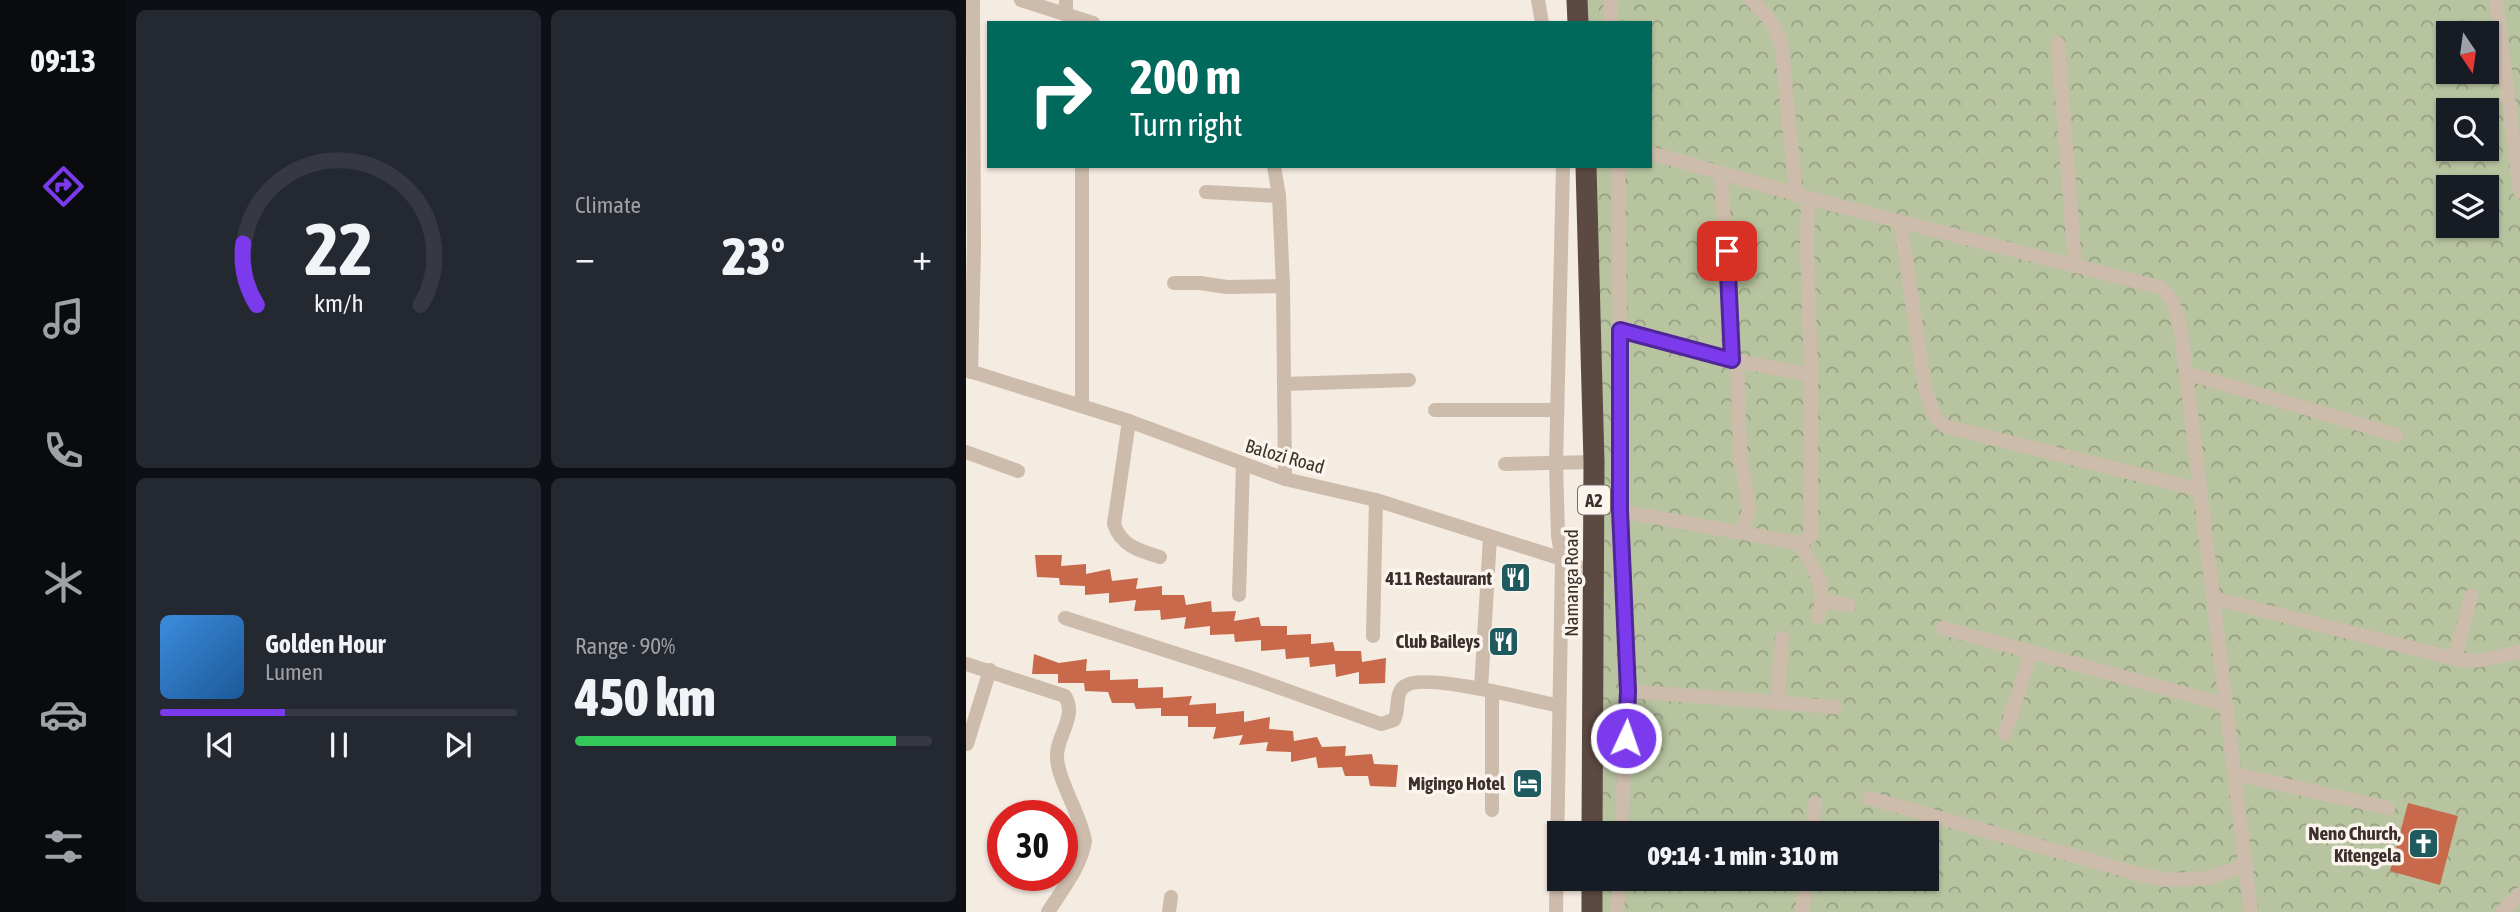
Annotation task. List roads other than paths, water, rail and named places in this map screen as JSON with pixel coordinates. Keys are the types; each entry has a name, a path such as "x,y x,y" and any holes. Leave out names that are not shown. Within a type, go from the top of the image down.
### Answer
{"highway":[{"path":"1577,0 1578,21"},
{"name":"Namanga Road","path":"1586,168 1594,462 1592,821"},
{"path":"1592,891 1592,912"}],"street":[{"path":"969,371 974,248 973,0"},
{"path":"1021,0 1066,7 1086,21"},
{"path":"1538,0 1542,21"},
{"path":"1610,0 1611,21"},
{"path":"1620,511 1799,543 1811,536 1811,375 1807,248 1802,197 1777,29 1751,0"},
{"path":"2496,0 2520,192"},
{"path":"2058,43 2075,264"},
{"path":"1652,154 1802,197 2075,264 2159,287 2167,292 2175,305 2186,373 2253,912"},
{"path":"1082,168 1082,406"},
{"path":"1274,168 1279,195 1283,286 1285,479"},
{"path":"1556,912 1562,559 1558,536 1556,410 1563,168"},
{"path":"1618,168 1620,511 1628,691 1622,821"},
{"path":"1721,173 1740,452 1749,510 1741,533"},
{"path":"1206,192 1279,195"},
{"path":"1900,221 1925,387 1934,415 1944,426 2200,490"},
{"path":"1174,283 1227,287 1283,286"},
{"path":"1620,330 1735,360 1811,375"},
{"name":"Balozi Road","path":"969,371 1129,421 1285,479 1376,500 1562,559 1595,575"},
{"path":"2186,373 2396,435"},
{"path":"1284,384 1409,380"},
{"path":"1435,410 1556,410"},
{"path":"1129,421 1114,524 1118,536 1135,550 1160,557"},
{"path":"966,452 1018,471"},
{"path":"1505,464 1594,462"},
{"path":"1238,596 1242,464"},
{"path":"1373,636 1376,500"},
{"path":"1490,537 1486,690 1492,810"},
{"path":"1799,543 1822,588 1823,601 1818,617"},
{"path":"2455,659 2471,596"},
{"path":"2213,598 2455,659 2475,661 2520,652"},
{"path":"1823,601 1849,605"},
{"path":"1065,618 1255,679 1381,724 1389,724 1394,720 1399,692 1402,687 1415,681 1486,690 1559,706"},
{"path":"1943,628 2227,705"},
{"path":"1777,704 1783,638"},
{"path":"2005,734 2031,652"},
{"path":"966,664 1065,696 1069,703 1070,712 1057,759 1084,831 1084,851 1048,912"},
{"path":"967,744 990,670"},
{"path":"1628,691 1835,707"},
{"path":"2235,774 2388,808"},
{"path":"1869,798 2142,875 2169,880 2209,878 2246,865"},
{"path":"1813,821 1815,803"},
{"path":"1617,912 1618,891"},
{"path":"1802,912 1804,891"},
{"path":"2502,912 2520,894"},
{"path":"1169,912 1171,897"}],"place":[{"name":"411 Restaurant","path":"1515,578"},
{"name":"Club Baileys","path":"1503,641"},
{"name":"Migingo Hotel","path":"1528,783"},
{"name":"Neno Church, Kitengela","path":"2424,844"}]}
